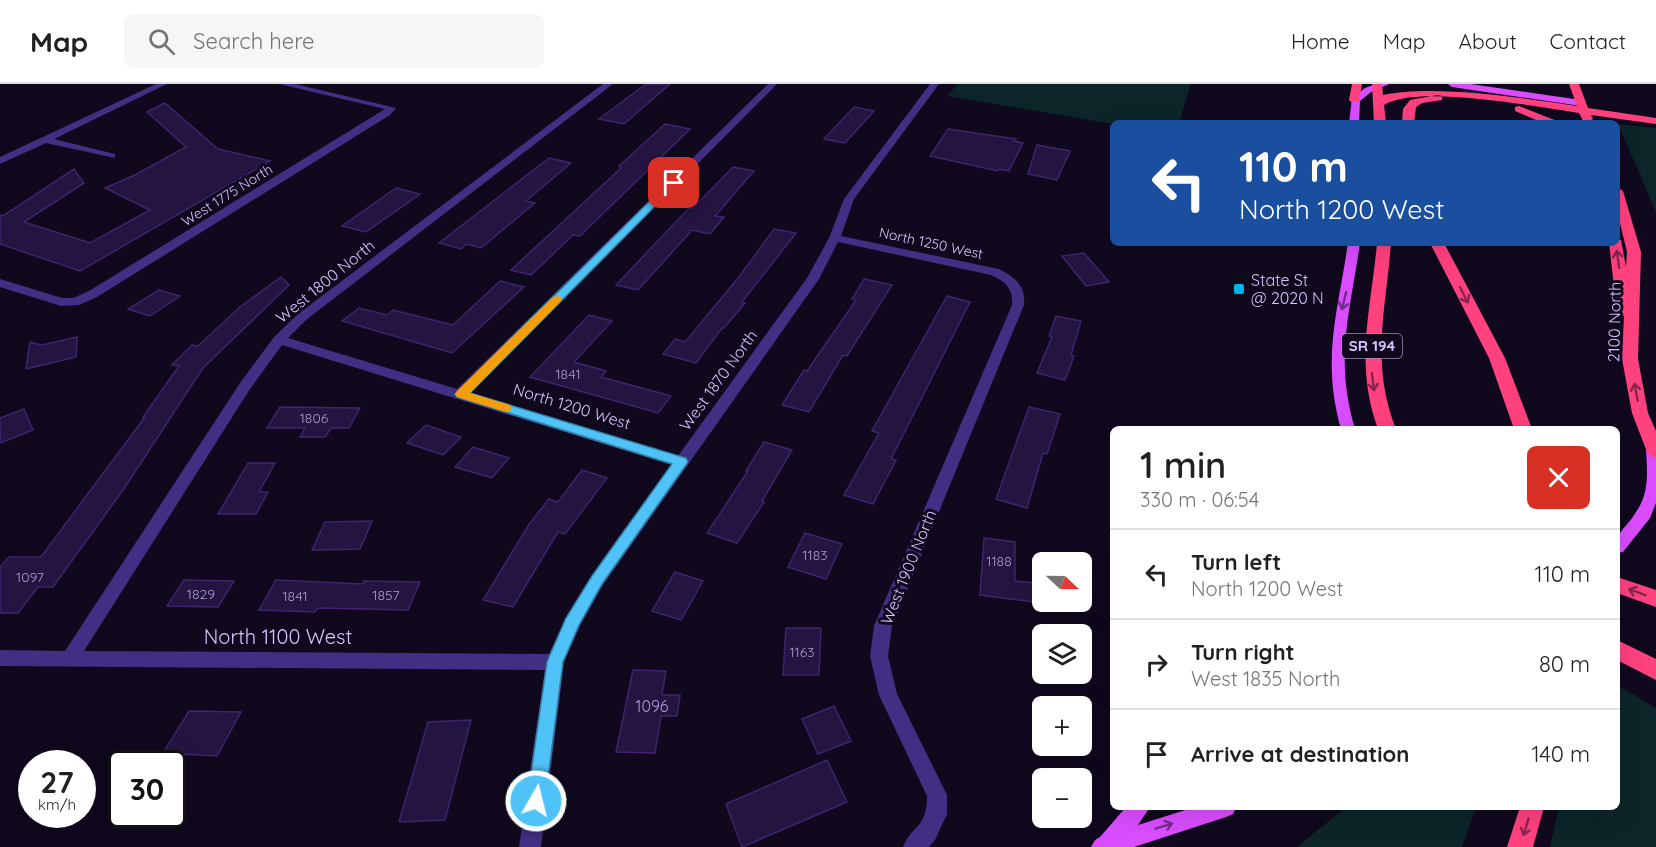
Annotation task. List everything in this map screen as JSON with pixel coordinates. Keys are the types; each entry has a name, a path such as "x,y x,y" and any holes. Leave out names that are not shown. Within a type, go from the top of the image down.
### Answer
{"highway":[{"path":"1355,100 1357,84"},
{"path":"1574,84 1588,120"},
{"path":"1380,85 1380,116"},
{"path":"1380,116 1387,97 1401,92 1431,89 1656,114"},
{"path":"1408,120 1407,111 1411,104 1438,98 1513,108 1545,120"},
{"path":"1583,107 1656,121"},
{"name":"2100 North","path":"1620,200 1634,252 1630,359 1640,413 1654,450"},
{"name":"SR 194","path":"1384,246 1371,373 1376,401 1386,426"},
{"path":"1439,246 1485,338 1519,412 1522,426"},
{"path":"1616,246 1630,359"},
{"path":"1620,586 1656,599"},
{"path":"1622,654 1656,670"},
{"path":"1520,847 1531,810"}],"main road":[{"path":"1452,84 1583,107"},
{"path":"1354,120 1355,100 1368,90 1380,85"},
{"path":"1347,426 1338,395 1336,352 1354,246"},
{"path":"1620,543 1644,514 1648,504 1656,482 1654,450"},
{"path":"1105,845 1137,810"},
{"path":"1105,845 1216,810"}],"street":[{"path":"0,161 163,84"},
{"name":"West 1775 North","path":"0,283 62,302 75,302 93,294 387,113 391,108 283,84"},
{"name":"West 1800 North","path":"70,658 245,386 279,340 302,317 609,84"},
{"path":"461,394 773,84"},
{"name":"West 1870 North","path":"530,847 555,662 572,622 597,580 813,279 835,238 849,200 935,84"},
{"path":"45,140 111,156"},
{"name":"North 1250 West","path":"835,238 995,272 1008,278 1017,286"},
{"name":"West 1900 North","path":"914,847 928,833 937,814 937,795 888,695 879,656 884,626 1018,305 1020,295 1017,286"},
{"name":"North 1200 West","path":"279,340 681,462"},
{"name":"North 1100 West","path":"0,658 555,662"}],"green space":[{"path":"957,84 1191,84 1180,120 1110,120 1110,123 948,96"},
{"path":"1620,124 1656,128 1656,212 1620,129"},
{"path":"1620,687 1656,708 1656,847 1550,847 1558,810 1620,810"},
{"path":"1342,810 1475,810 1462,847 1297,847"}],"building":[{"path":"646,84 670,84 624,124 599,119"},
{"path":"165,103 218,149 270,161 80,271 0,244 0,215 3,216 74,169 84,183 24,222 90,243 150,210 105,188 135,175 186,147 147,112"},
{"path":"854,107 874,111 845,143 824,139"},
{"path":"665,124 690,129 580,236 573,235 531,275 511,270 621,168 619,166"},
{"path":"948,129 1016,139 1014,141 1023,143 1009,171 999,169 998,171 930,156"},
{"path":"1037,145 1070,151 1057,180 1028,174"},
{"path":"549,158 571,163 526,201 535,203 481,248 466,244 461,249 439,243"},
{"path":"733,167 754,171 715,216 724,217 710,234 692,230 638,290 616,285 689,208 692,209"},
{"path":"396,188 420,194 366,232 342,226"},
{"path":"774,229 796,233 742,302 745,303 722,328 696,363 663,354 675,339 685,342 739,277"},
{"path":"1084,253 1109,282 1086,286 1062,256"},
{"path":"281,277 289,285 203,368 123,490 53,587 38,587 18,613 0,613 0,567 9,557 41,557 145,417 143,417 179,366 172,365 192,345 198,346 240,307"},
{"path":"864,279 892,285 847,356 843,355 809,412 782,405 804,370 807,371 856,300 852,299"},
{"path":"500,281 524,287 452,353 342,321 359,308 387,315 393,310 453,325"},
{"path":"159,290 180,296 150,316 128,309"},
{"path":"947,296 970,302 891,459 896,460 873,504 844,495 879,433 872,431"},
{"path":"589,315 612,321 574,362 606,371 601,377 671,396 658,413 530,377"},
{"path":"1056,316 1081,321 1071,355 1074,356 1065,380 1037,373 1052,337 1049,336"},
{"path":"77,337 76,357 26,369 30,342 42,345"},
{"path":"280,407 360,408 349,428 331,428 325,437 300,437 305,428 267,428"},
{"path":"1029,407 1060,414 1047,454 1043,453 1027,508 996,499"},
{"path":"24,409 33,430 0,443 0,418"},
{"path":"426,425 461,437 443,455 407,443"},
{"path":"764,442 792,450 762,501 764,502 737,543 707,533 748,471 746,471"},
{"path":"473,447 509,458 492,478 455,467"},
{"path":"248,463 275,463 259,492 268,492 256,514 218,514"},
{"path":"582,470 607,478 565,534 558,532 513,607 483,600 530,523 549,499 558,502"},
{"path":"372,521 360,549 312,550 325,522"},
{"path":"805,533 842,544 826,579 788,567"},
{"path":"984,538 1015,542 1015,581 1032,583 1032,602 980,595"},
{"path":"675,572 703,581 681,620 652,611"},
{"path":"184,580 234,581 218,607 167,606"},
{"path":"276,580 363,584 364,581 420,582 408,610 318,608 315,612 259,610"},
{"path":"786,628 821,628 819,675 783,675"},
{"path":"633,670 666,671 662,695 680,695 677,716 661,716 655,753 616,752"},
{"path":"834,706 851,741 818,754 802,719"},
{"path":"189,711 241,712 217,756 186,754 186,750 165,750"},
{"path":"471,720 445,820 399,822 428,722"},
{"path":"827,760 847,802 742,847 726,804"}],"slow traffic":[{"path":"506,408 461,394 557,299"}],"place":[{"name":"State St @ 2020 N","path":"1239,289"}],"route":[{"path":"536,801 555,662 572,622 597,580 681,462 461,394 674,183"}]}
